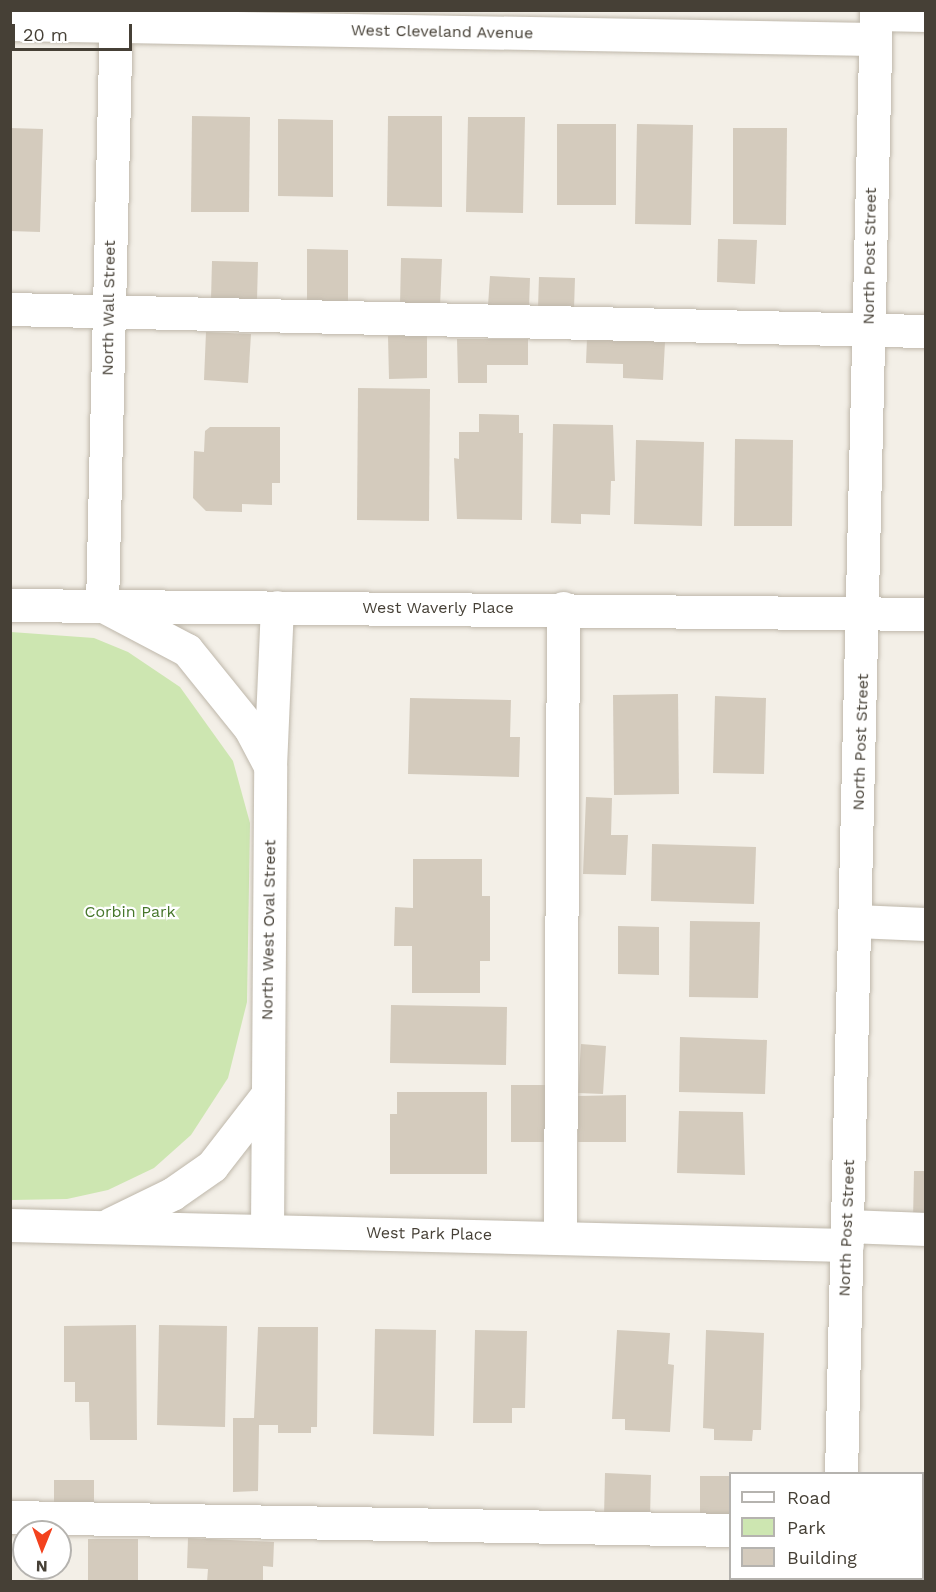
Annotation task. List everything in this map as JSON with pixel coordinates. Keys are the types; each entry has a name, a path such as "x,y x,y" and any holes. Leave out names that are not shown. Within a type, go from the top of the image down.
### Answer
{"street":[{"name":"West Cleveland Avenue","path":"10,24 116,18 875,21 926,15"},
{"name":"North Wall Street","path":"102,606 116,18"},
{"name":"North Post Street","path":"841,1472 865,612 875,21"},
{"path":"10,309 926,331"},
{"name":"West Waverly Place","path":"10,605 563,608 926,614"},
{"name":"North West Oval Street","path":"102,606 187,650 250,728 270,766"},
{"name":"North West Oval Street","path":"267,1230 270,766 276,607"},
{"path":"560,1237 563,608"},
{"path":"855,921 926,924"},
{"path":"104,1227 172,1194 212,1166 267,1095"},
{"name":"West Park Place","path":"10,1225 560,1237 847,1236 926,1229"},
{"path":"10,1516 729,1530"}],"green space":[{"name":"Corbin Park","path":"11,632 94,638 128,652 180,687 233,761 250,823 247,1002 228,1078 191,1135 154,1168 108,1190 67,1199 11,1200"}],"building":[{"path":"192,116 250,117 249,212 191,212"},
{"path":"388,116 442,116 442,207 387,206"},
{"path":"468,117 525,117 523,213 466,212"},
{"path":"278,119 333,120 333,197 278,196"},
{"path":"557,124 616,124 616,205 557,205"},
{"path":"637,124 693,125 691,225 635,224"},
{"path":"10,128 43,129 40,232 10,231"},
{"path":"733,128 787,128 786,225 733,224"},
{"path":"718,239 757,240 755,284 717,282"},
{"path":"307,249 348,250 348,303 307,303"},
{"path":"401,258 442,259 440,307 400,306"},
{"path":"212,261 258,262 257,300 211,300"},
{"path":"490,276 530,278 529,308 488,306"},
{"path":"539,277 575,278 574,309 538,308"},
{"path":"206,332 251,334 248,383 204,380"},
{"path":"427,335 427,378 389,379 388,336"},
{"path":"587,338 665,342 663,380 623,378 623,364 586,363"},
{"path":"457,339 528,339 528,365 487,365 487,383 458,383"},
{"path":"358,388 430,389 429,521 357,520"},
{"path":"479,414 519,415 519,433 523,433 522,520 457,519 454,458 459,459 459,432 479,432"},
{"path":"553,424 613,425 615,481 611,481 610,515 581,514 581,524 551,523"},
{"path":"210,427 280,427 280,483 272,483 272,505 242,504 242,512 206,511 193,498 194,451 204,452 205,431"},
{"path":"735,439 793,440 792,526 734,526"},
{"path":"636,440 704,442 702,526 634,524"},
{"path":"678,694 679,794 614,795 613,695"},
{"path":"715,696 766,698 764,774 713,773"},
{"path":"410,698 511,700 510,737 520,737 519,777 408,774"},
{"path":"586,797 612,798 611,835 628,835 626,875 583,874"},
{"path":"652,844 756,847 754,904 651,901"},
{"path":"413,859 482,859 482,896 490,896 490,961 480,961 480,993 412,993 412,946 394,946 395,907 413,908"},
{"path":"690,921 760,922 758,998 689,997"},
{"path":"618,926 659,927 659,975 618,974"},
{"path":"391,1005 507,1007 506,1065 390,1063"},
{"path":"680,1037 767,1040 765,1094 679,1092"},
{"path":"581,1044 606,1046 603,1094 578,1093"},
{"path":"511,1085 552,1085 551,1142 511,1142"},
{"path":"397,1092 487,1092 487,1174 390,1174 390,1114 397,1114"},
{"path":"626,1095 626,1142 578,1142 578,1096"},
{"path":"679,1111 743,1112 745,1175 677,1173"},
{"path":"914,1171 926,1171 926,1221 913,1220"},
{"path":"136,1325 137,1440 90,1440 89,1402 75,1402 75,1382 64,1382 64,1326"},
{"path":"159,1325 227,1326 225,1427 157,1425"},
{"path":"258,1327 318,1327 317,1427 311,1427 311,1433 278,1433 278,1425 259,1425 258,1491 233,1492 233,1418 254,1418"},
{"path":"375,1329 436,1330 434,1436 373,1434"},
{"path":"475,1330 527,1331 525,1408 512,1408 512,1423 473,1423"},
{"path":"617,1330 670,1333 668,1364 674,1365 670,1432 625,1430 625,1419 612,1419"},
{"path":"706,1330 764,1333 761,1430 753,1430 752,1441 714,1440 714,1429 703,1428"},
{"path":"605,1473 651,1475 650,1518 604,1517"},
{"path":"700,1476 729,1476 729,1519 700,1519"},
{"path":"54,1480 94,1480 94,1509 54,1509"},
{"path":"188,1538 274,1542 273,1567 263,1566 263,1582 207,1582 208,1569 187,1568"},
{"path":"88,1539 138,1539 138,1582 88,1582"}]}
